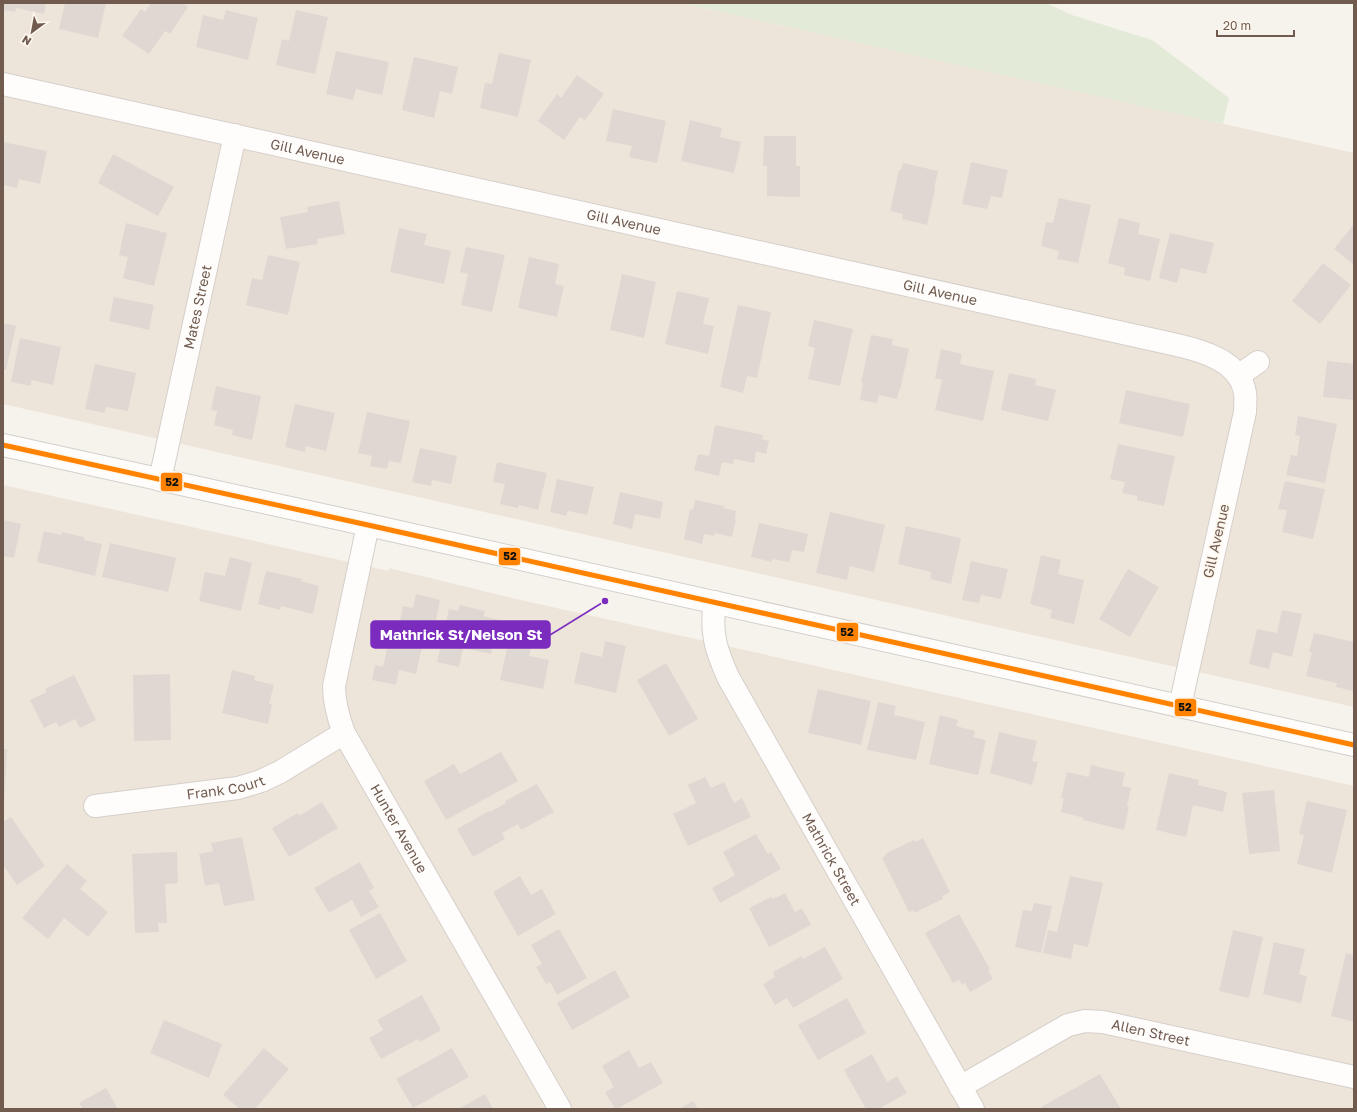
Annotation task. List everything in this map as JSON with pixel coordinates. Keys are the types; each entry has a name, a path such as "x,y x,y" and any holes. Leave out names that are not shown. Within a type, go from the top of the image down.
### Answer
{"street":[{"name":"Gill Avenue","path":"3,84 1177,344 1200,350 1215,357 1228,366 1238,376 1245,392 1245,412 1180,706"},
{"name":"Mates Street","path":"160,480 235,135"},
{"path":"1238,376 1258,362"},
{"path":"3,445 368,524 1354,745"},
{"name":"Hunter Avenue","path":"368,524 334,686 334,702 337,716 344,733 560,1109"},
{"name":"Mathrick Street","path":"715,602 713,621 715,641 728,677 973,1109"},
{"name":"Frank Court","path":"95,806 238,788 261,781 280,772 344,733"},
{"name":"Allen Street","path":"960,1087 1068,1024 1085,1021 1103,1022 1354,1076"}],"shaded area":[{"path":"3,3 681,3 1354,153 1354,707 3,404"},
{"path":"3,485 389,571 389,568 516,599 1354,786 1354,1109 3,1109"}],"green space":[{"path":"681,3 1046,3 1072,15 1152,40 1229,98 1223,124"}],"building":[{"path":"3,3 46,3 44,14 16,8 15,12 3,10"},
{"path":"65,3 106,3 98,38 59,29"},
{"path":"151,3 183,3 188,7 170,34 165,31 149,54 122,36 141,9 145,12"},
{"path":"226,10 258,18 248,60 196,47 203,15 223,20"},
{"path":"296,10 328,17 315,74 276,65 282,39 289,41"},
{"path":"336,51 389,62 382,95 356,89 353,100 326,94"},
{"path":"499,53 531,60 518,117 480,108 485,83 492,84"},
{"path":"414,57 458,67 452,94 440,91 434,118 402,110"},
{"path":"577,75 604,94 585,120 580,117 564,140 538,121 557,94 561,98"},
{"path":"613,109 666,121 657,163 629,157 632,146 606,141"},
{"path":"690,120 722,128 720,137 741,142 734,173 681,161"},
{"path":"764,136 796,136 796,166 800,166 800,197 767,196 767,166 763,166"},
{"path":"3,142 47,151 40,184 19,179 17,188 3,185"},
{"path":"113,154 174,187 158,216 98,183"},
{"path":"971,162 1008,170 1002,198 991,196 987,209 962,204"},
{"path":"903,163 938,171 927,225 902,219 903,214 890,211 899,170 901,170"},
{"path":"1059,198 1091,205 1078,263 1057,259 1059,251 1041,246 1046,222 1053,223"},
{"path":"339,201 345,234 317,239 318,244 286,249 280,217 308,212 307,207"},
{"path":"1119,218 1140,223 1138,234 1160,239 1150,281 1124,275 1125,268 1108,263"},
{"path":"126,223 167,233 154,286 123,278 128,257 119,255"},
{"path":"1354,224 1354,265 1334,249"},
{"path":"399,228 427,234 424,245 451,251 444,284 390,272"},
{"path":"1170,233 1214,243 1206,274 1181,268 1177,283 1159,278"},
{"path":"466,247 505,255 492,312 461,305 468,274 460,272"},
{"path":"268,255 300,262 288,315 246,305 252,278 262,280"},
{"path":"529,257 559,264 555,284 564,286 557,317 518,308"},
{"path":"1323,263 1351,285 1320,324 1292,301"},
{"path":"622,274 656,282 644,338 610,330"},
{"path":"677,291 709,298 703,324 714,326 708,354 665,344"},
{"path":"114,297 154,305 149,330 109,321"},
{"path":"738,305 771,312 757,378 747,376 743,393 720,387"},
{"path":"814,320 853,329 840,386 808,379 815,348 808,346"},
{"path":"3,323 16,326 6,370 3,369"},
{"path":"871,335 893,339 892,345 909,349 897,399 879,395 877,403 860,400 863,383 861,383"},
{"path":"20,338 61,347 53,385 32,380 30,386 11,382"},
{"path":"941,349 962,354 960,364 994,371 983,421 935,410 942,380 935,378"},
{"path":"1327,361 1354,364 1354,400 1323,397"},
{"path":"95,364 136,373 128,411 106,407 105,413 85,409"},
{"path":"1009,373 1036,379 1035,385 1056,390 1048,421 1001,410"},
{"path":"216,386 261,396 252,440 232,435 233,430 214,425 217,411 211,410"},
{"path":"1126,390 1190,404 1183,437 1119,423"},
{"path":"295,404 335,413 326,451 306,446 305,452 285,447"},
{"path":"367,412 410,421 401,463 389,461 387,469 370,466 372,456 358,453"},
{"path":"1298,416 1337,424 1325,483 1286,475 1291,455 1297,456 1300,436 1295,435"},
{"path":"715,425 763,435 762,439 769,441 766,454 756,451 754,463 734,459 733,464 722,462 719,476 694,470 698,454 709,456"},
{"path":"1118,444 1175,456 1164,506 1137,500 1137,496 1122,493 1125,482 1110,479"},
{"path":"420,448 457,456 451,484 432,480 431,486 412,482"},
{"path":"497,462 547,473 538,510 519,505 518,508 500,504 505,484 493,482"},
{"path":"557,479 594,487 587,515 568,511 566,516 550,512"},
{"path":"1285,481 1325,489 1313,539 1282,532 1287,510 1278,509"},
{"path":"620,492 663,502 660,519 635,514 632,529 613,524"},
{"path":"695,500 724,506 723,508 736,511 736,520 732,537 715,533 714,536 704,534 702,544 684,539 690,509 693,510"},
{"path":"830,512 885,525 874,572 850,566 847,580 816,573"},
{"path":"3,520 21,524 14,558 3,556"},
{"path":"759,523 808,534 804,552 792,550 789,562 772,559 772,562 751,557"},
{"path":"906,526 961,538 951,584 930,579 931,572 898,564"},
{"path":"44,531 61,535 62,532 84,537 84,540 102,544 95,576 37,562"},
{"path":"110,543 176,558 168,592 102,577"},
{"path":"1041,555 1061,560 1058,574 1084,580 1074,624 1050,618 1052,610 1030,604"},
{"path":"230,557 252,563 241,611 199,601 205,572 225,576"},
{"path":"971,561 1008,569 1001,599 981,595 979,603 962,600"},
{"path":"1128,569 1159,587 1130,637 1099,619"},
{"path":"266,571 302,579 301,581 319,586 313,614 281,606 280,610 258,604"},
{"path":"416,594 440,600 431,645 423,643 416,674 399,670 396,685 372,680 375,665 383,667 390,634 397,635 403,606 413,608"},
{"path":"460,605 485,611 483,616 499,620 491,654 463,648 459,667 437,662 449,609 458,611"},
{"path":"1282,610 1302,614 1292,657 1273,652 1269,669 1249,664 1257,629 1277,633"},
{"path":"512,626 535,631 529,656 549,660 543,689 500,680"},
{"path":"1314,633 1354,642 1353,691 1336,687 1337,683 1306,676 1312,653 1309,652"},
{"path":"605,641 626,646 616,693 574,683 581,652 602,657"},
{"path":"666,663 698,719 669,736 637,680"},
{"path":"232,670 255,676 254,680 274,685 269,704 272,704 268,724 222,713"},
{"path":"170,674 171,740 134,741 133,675"},
{"path":"74,675 96,720 80,728 75,719 59,727 56,722 44,728 30,700 47,692 45,689"},
{"path":"818,689 871,701 861,745 808,733"},
{"path":"878,702 896,706 894,715 925,722 916,760 867,750"},
{"path":"940,715 958,720 956,726 975,731 973,737 986,740 978,775 929,764"},
{"path":"999,732 1037,741 1032,761 1038,762 1032,785 990,773"},
{"path":"3,749 7,749 4,806 3,806"},
{"path":"501,752 518,781 446,820 424,781 454,764 460,774"},
{"path":"1091,765 1125,773 1122,786 1131,788 1124,830 1083,820 1084,818 1061,812 1064,798 1061,798 1067,772 1089,777"},
{"path":"1169,773 1199,780 1198,785 1227,792 1223,812 1193,805 1186,837 1156,830"},
{"path":"705,777 711,788 724,782 734,803 742,798 751,817 688,846 673,814 696,803 688,785"},
{"path":"537,784 554,812 521,830 518,824 502,833 505,839 473,857 457,829 506,803 505,801"},
{"path":"1274,790 1280,851 1249,854 1242,793"},
{"path":"1307,801 1347,810 1332,873 1297,864 1304,835 1299,834"},
{"path":"322,802 338,828 289,857 272,828 298,813 299,816"},
{"path":"11,817 45,866 17,885 3,865 3,822"},
{"path":"756,834 768,854 771,852 781,869 720,903 712,888 735,875 723,852"},
{"path":"242,837 255,900 224,906 219,883 205,886 199,854 213,851 211,843"},
{"path":"923,838 950,892 942,896 943,899 914,913 913,910 909,912 882,858 886,856 885,854 914,840 915,842"},
{"path":"177,852 178,883 165,884 167,923 158,923 159,932 135,933 132,854"},
{"path":"360,862 374,888 369,891 379,907 361,917 352,900 329,913 314,888"},
{"path":"67,864 87,881 80,889 108,912 88,937 64,918 48,939 22,918"},
{"path":"520,876 531,895 542,889 556,914 518,936 493,892"},
{"path":"1070,876 1103,883 1088,947 1074,944 1071,959 1043,953 1048,930 1057,932"},
{"path":"785,893 795,912 802,908 811,925 769,947 749,908 771,897 773,899"},
{"path":"1034,903 1052,906 1041,953 1015,947 1023,910 1032,911"},
{"path":"380,913 407,961 376,979 349,930"},
{"path":"959,914 990,969 988,970 993,979 970,992 965,983 962,985 959,980 953,983 925,933"},
{"path":"559,929 587,978 557,995 550,982 546,984 536,967 542,964 531,945"},
{"path":"1233,930 1263,937 1249,998 1219,991"},
{"path":"1274,942 1305,949 1299,974 1307,976 1301,1003 1263,994"},
{"path":"825,947 843,979 793,1008 787,998 775,1005 763,984 775,977 773,972 802,956 803,959"},
{"path":"1346,953 1354,955 1354,1022 1331,1016"},
{"path":"615,970 630,997 572,1030 557,1003"},
{"path":"422,995 441,1030 420,1042 418,1039 381,1059 369,1038 383,1030 377,1020"},
{"path":"847,998 866,1033 818,1060 798,1025"},
{"path":"164,1020 222,1044 209,1078 150,1053"},
{"path":"264,1048 289,1069 255,1109 240,1109 223,1095"},
{"path":"452,1048 469,1077 413,1108 396,1079"},
{"path":"629,1050 639,1068 651,1062 663,1083 615,1109 605,1092 614,1087 602,1066"},
{"path":"872,1054 887,1082 897,1076 907,1093 879,1109 866,1109 844,1070"},
{"path":"1100,1074 1121,1109 1042,1109 1041,1107"},
{"path":"106,1088 118,1109 83,1109 79,1103"},
{"path":"485,1094 493,1109 458,1109"},
{"path":"693,1101 698,1109 679,1109"}],"transit line":[{"name":"52","path":"3,445 1354,745"}],"place":[{"name":"Mathrick St/Nelson St","path":"605,601"}]}
